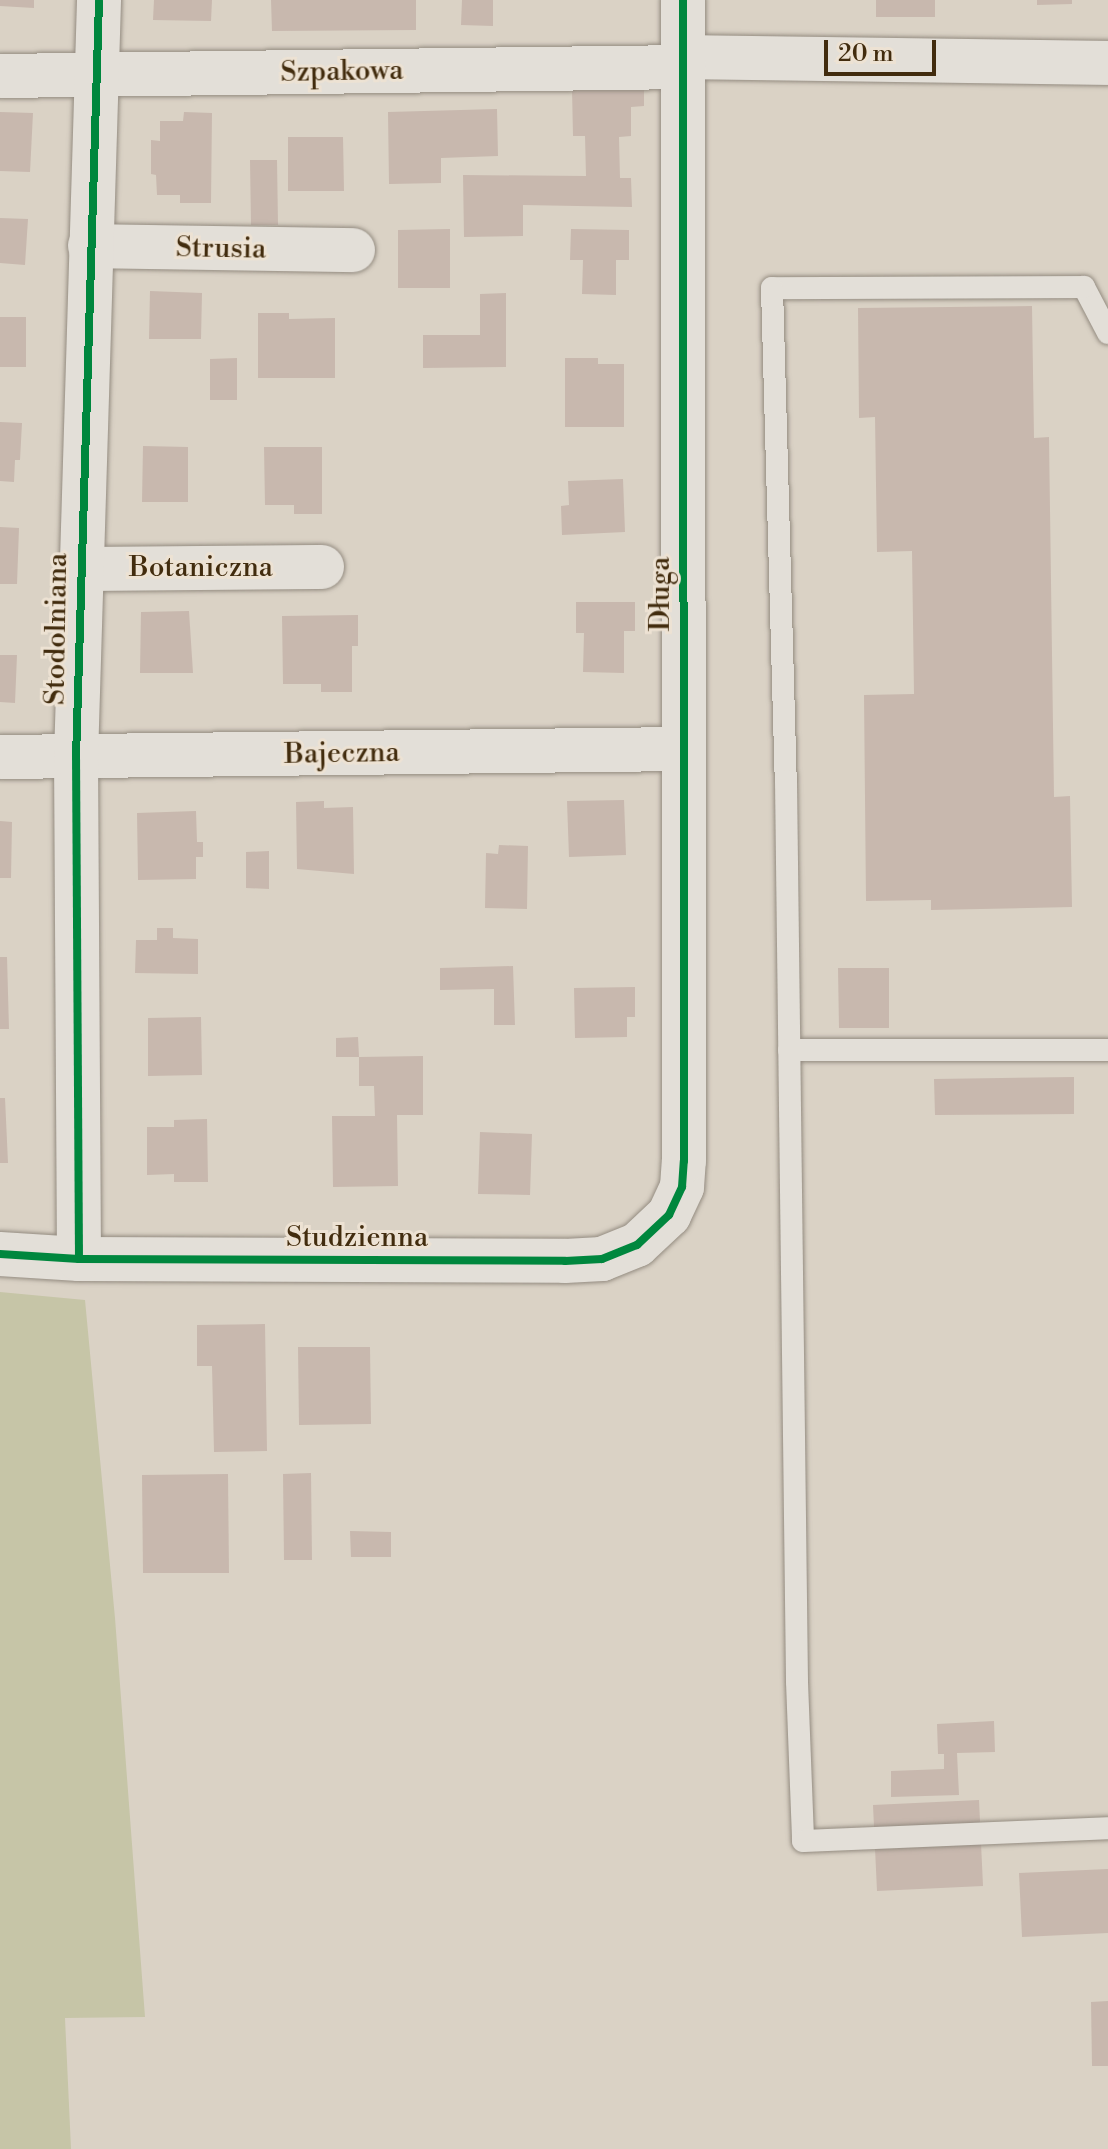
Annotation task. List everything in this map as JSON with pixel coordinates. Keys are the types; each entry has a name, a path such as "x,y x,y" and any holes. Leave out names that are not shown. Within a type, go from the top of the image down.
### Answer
{"street":[{"name":"Stodolniana","path":"79,1259 76,758 99,0"},
{"name":"Długa","path":"682,1187 683,0"},
{"name":"Szpakowa","path":"0,76 684,62 1108,63"},
{"name":"Strusia","path":"90,246 353,250"},
{"name":"Botaniczna","path":"80,569 322,567"},
{"name":"Bajeczna","path":"0,757 683,749"},
{"name":"Studzienna","path":"0,1254 79,1259 602,1259 637,1245 654,1232 669,1215 682,1187"}],"lane":[{"path":"1108,333 1084,287 772,288 786,781 797,1682 803,1841 1108,1828"},
{"path":"789,1050 1108,1050"}],"green space":[{"path":"0,1292 85,1300 115,1618 145,2017 65,2018 71,2149 0,2149"}],"building":[{"path":"0,0 34,0 34,8 0,6"},
{"path":"154,0 212,0 211,21 153,20"},
{"path":"271,0 416,0 416,30 272,31"},
{"path":"462,0 493,0 493,26 461,25"},
{"path":"876,0 935,0 935,17 876,17"},
{"path":"1037,0 1072,0 1072,4 1037,5"},
{"path":"644,87 644,106 631,107 631,136 619,137 620,178 631,178 632,207 523,205 523,236 464,237 463,175 586,176 585,136 573,136 572,89"},
{"path":"497,109 498,156 441,158 441,183 389,184 388,112"},
{"path":"0,112 33,113 30,172 0,171"},
{"path":"184,112 212,113 211,203 180,203 180,195 157,195 156,175 151,174 151,140 160,141 160,121 183,121"},
{"path":"288,137 343,137 344,191 288,191"},
{"path":"250,160 277,160 278,225 251,225"},
{"path":"0,218 28,219 25,265 0,263"},
{"path":"450,229 450,288 398,288 398,230"},
{"path":"571,229 629,230 629,260 616,260 616,295 582,294 583,260 570,260"},
{"path":"150,291 202,293 201,339 149,339"},
{"path":"506,293 506,367 423,368 423,335 480,335 480,294"},
{"path":"1032,306 1034,438 1049,437 1054,797 1070,796 1072,907 931,910 931,900 866,901 864,695 914,694 912,551 877,552 875,417 859,418 858,308"},
{"path":"258,313 289,313 289,319 335,318 335,378 258,378"},
{"path":"0,317 26,317 26,367 0,367"},
{"path":"237,358 237,400 210,400 210,359"},
{"path":"565,358 598,358 598,364 624,364 624,427 565,427"},
{"path":"0,422 22,423 20,460 15,460 14,482 0,481"},
{"path":"143,446 188,447 188,502 142,502"},
{"path":"264,447 322,447 322,514 294,514 294,505 265,505"},
{"path":"623,479 625,532 562,535 561,506 569,505 568,481"},
{"path":"0,527 19,528 17,584 0,584"},
{"path":"576,602 635,602 635,631 624,631 624,673 583,672 584,633 576,633"},
{"path":"189,611 193,673 140,673 141,612"},
{"path":"358,615 358,646 352,646 352,692 321,692 321,684 283,684 282,616"},
{"path":"0,655 17,655 15,703 0,702"},
{"path":"624,800 626,855 569,857 567,801"},
{"path":"324,801 324,808 353,807 354,874 297,869 296,802"},
{"path":"196,811 197,842 203,842 203,857 196,857 196,879 138,880 137,813"},
{"path":"0,821 12,822 11,878 0,878"},
{"path":"499,845 528,846 527,909 485,908 486,853 498,854"},
{"path":"269,851 269,889 246,888 246,852"},
{"path":"157,928 173,928 173,938 198,939 198,974 135,973 136,940 157,940"},
{"path":"0,957 7,957 9,1029 0,1029"},
{"path":"513,966 515,1025 494,1025 494,989 440,990 440,968"},
{"path":"838,968 889,968 889,1028 839,1028"},
{"path":"635,987 635,1017 627,1017 627,1037 575,1038 574,988"},
{"path":"201,1017 202,1075 148,1076 148,1018"},
{"path":"358,1037 359,1057 336,1057 336,1038"},
{"path":"423,1056 423,1115 397,1115 398,1186 333,1187 332,1116 375,1116 374,1086 359,1086 359,1057"},
{"path":"1074,1077 1074,1114 935,1115 934,1079"},
{"path":"0,1098 5,1098 8,1163 0,1163"},
{"path":"207,1119 208,1182 174,1182 174,1174 147,1175 147,1127 174,1127 174,1120"},
{"path":"480,1132 532,1134 530,1195 478,1194"},
{"path":"265,1324 267,1451 214,1452 212,1366 197,1366 197,1325"},
{"path":"298,1347 370,1347 371,1424 299,1425"},
{"path":"311,1473 312,1560 284,1560 283,1474"},
{"path":"228,1474 229,1573 143,1573 142,1475"},
{"path":"350,1531 391,1532 391,1557 351,1557"},
{"path":"994,1721 995,1752 957,1753 959,1795 891,1797 891,1771 944,1769 944,1754 938,1754 937,1724"},
{"path":"979,1800 983,1886 877,1891 873,1805"},
{"path":"1108,1869 1108,1933 1022,1937 1019,1873"},
{"path":"1108,2001 1108,2066 1092,2066 1091,2002"}],"cycle path":[{"path":"79,1259 76,758 99,0"},
{"path":"0,1254 79,1259 602,1259 637,1245 669,1215 682,1187 684,1161 683,0"}]}
